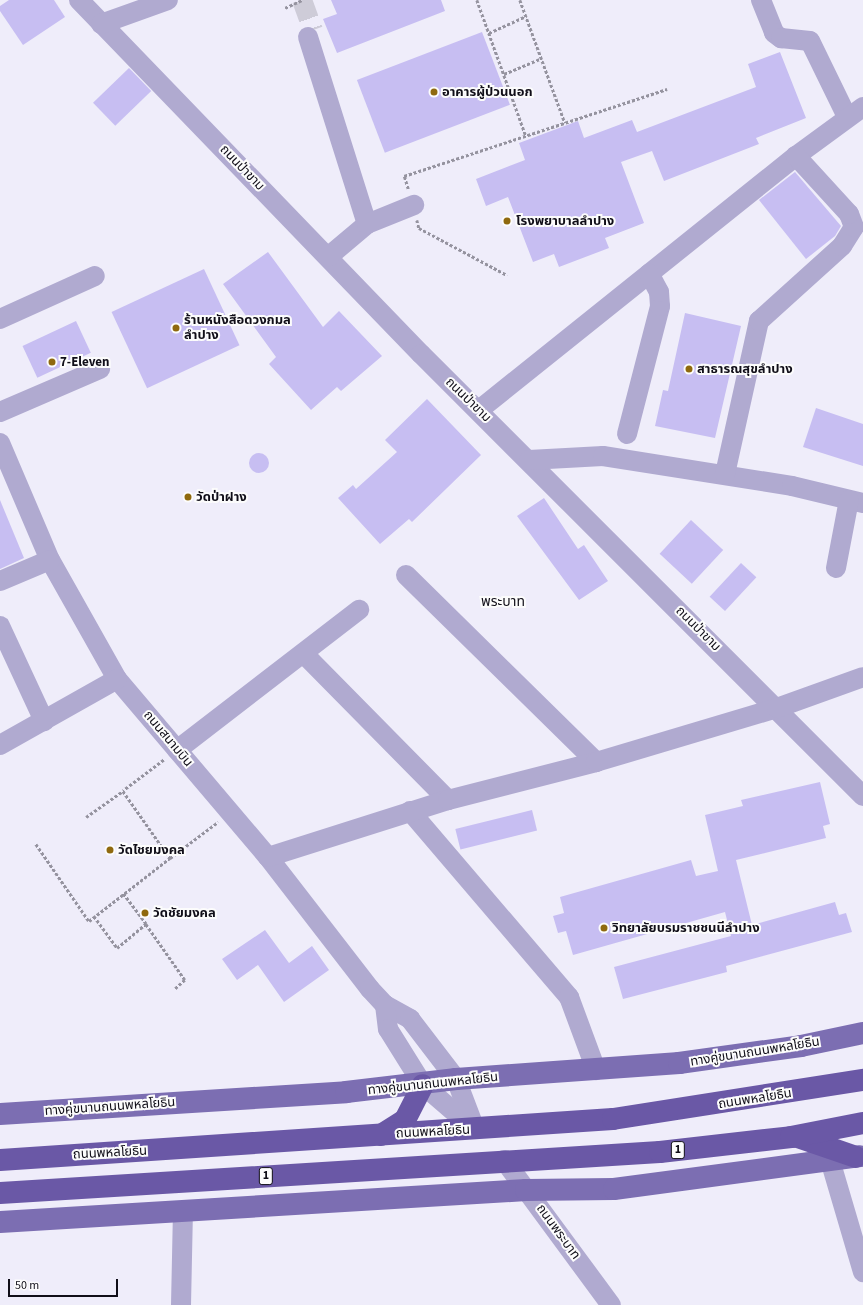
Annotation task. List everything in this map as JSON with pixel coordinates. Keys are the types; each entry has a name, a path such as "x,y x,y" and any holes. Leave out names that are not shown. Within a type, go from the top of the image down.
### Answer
{"highway":[{"name":"ถนนพหลโยธิน","path":"10,1159 613,1119 863,1080"},
{"path":"380,1135 405,1120 423,1085"},
{"name":"1","path":"0,1193 504,1160 660,1152 794,1136 863,1123"},
{"path":"475,1129 504,1160"},
{"path":"794,1136 859,1156"},
{"path":"0,1149 10,1159"}],"main road":[{"name":"ทางคู่ขนานถนนพหลโยธิน","path":"0,1114 423,1085 456,1079 596,1070 793,1048 863,1033"},
{"name":"1","path":"0,1222 526,1190 614,1189 859,1156"}],"street":[{"name":"ถนนป่าขาม","path":"79,0 328,257 863,796"},
{"path":"101,24 168,0"},
{"path":"479,410 796,156 855,112 810,41 781,38 774,33 761,0"},
{"path":"307,38 367,224"},
{"path":"725,474 759,321 842,246 854,227 849,214 796,156"},
{"path":"328,257 367,224 414,205"},
{"path":"627,434 660,306 659,292 650,273"},
{"path":"0,319 95,276"},
{"path":"0,412 100,369"},
{"name":"ถนนสนามบิน","path":"0,444 50,560 118,679 268,857 384,1005 410,1019 456,1079 475,1129"},
{"path":"529,460 603,456 725,474 856,501 836,568"},
{"path":"0,582 50,560"},
{"path":"406,575 596,762"},
{"path":"177,750 255,688 305,655 359,610"},
{"path":"0,626 44,721"},
{"path":"305,655 448,800"},
{"path":"268,857 410,811 596,762 777,708 863,677"},
{"path":"0,745 118,679"},
{"path":"410,811 569,997 596,1070"},
{"name":"ถนนสนามบิน","path":"384,1005 388,1029 423,1085 475,1129"},
{"name":"ถนนพระบาท","path":"504,1160 611,1305"},
{"path":"830,1160 863,1272"},
{"path":"181,1305 183,1211"}],"path":[{"path":"285,8 302,0"},
{"path":"477,0 526,136"},
{"path":"520,0 565,123"},
{"path":"489,33 526,16"},
{"path":"504,74 542,58"},
{"path":"507,275 419,228 414,205 404,176 666,89"},
{"path":"86,817 177,750"},
{"path":"123,791 170,858"},
{"path":"36,844 88,921 231,813"},
{"path":"123,894 185,980 175,989"},
{"path":"94,916 117,948 146,924"}],"building":[{"path":"9,0 54,0 65,17 23,45 0,11 0,6"},
{"path":"331,0 441,0 445,11 337,53 323,19 337,14"},
{"name":"อาคารผู้ป่วนนอก","path":"482,32 510,105 385,153 357,80"},
{"path":"780,52 806,118 756,138 759,144 664,181 652,151 621,162 644,223 605,238 609,248 559,267 554,254 533,262 508,197 486,206 476,179 525,160 519,143 578,121 584,138 632,120 637,132 756,87 748,64"},
{"path":"129,68 151,91 115,126 93,103"},
{"path":"795,172 841,226 835,236 806,259 759,200"},
{"path":"268,252 323,327 339,311 382,356 341,391 337,387 311,410 269,364 276,357 223,284"},
{"name":"ร้านหนังสือดวงกมล ลำปาง","path":"204,269 239,345 147,388 112,312"},
{"path":"685,313 741,326 715,438 655,426 663,390 668,391"},
{"path":"76,321 91,353 37,378 23,346"},
{"path":"427,399 481,455 412,522 409,519 380,544 338,498 353,485 356,489 397,452 385,440"},
{"path":"816,408 863,424 863,466 803,447"},
{"path":"259,453 266,456 269,463 266,470 259,473 252,470 249,463 252,456"},
{"path":"544,498 578,549 584,545 608,581 579,600 517,516"},
{"path":"0,500 24,558 0,569"},
{"path":"691,520 723,550 692,584 660,554"},
{"path":"741,563 756,577 725,611 710,597"},
{"path":"820,782 830,824 823,826 826,838 736,860 752,925 835,902 839,915 846,913 852,932 726,966 727,972 623,999 614,967 731,936 725,912 573,955 566,931 558,933 553,916 564,913 560,897 691,860 696,876 718,871 705,815 743,806 741,800"},
{"path":"532,810 537,830 460,849 455,829"},
{"path":"265,930 289,963 312,946 329,970 284,1002 258,965 237,980 222,959"}],"tunnel":[{"path":"302,0 313,30"}],"place":[{"name":"อาคารผู้ป่วนนอก","path":"434,92"},
{"name":"โรงพยาบาลลำปาง","path":"507,221"},
{"name":"ร้านหนังสือดวงกมล ลำปาง","path":"176,328"},
{"name":"7-Eleven","path":"52,362"},
{"name":"สาธารณสุขลำปาง","path":"689,369"},
{"name":"วัดป่าฝาง","path":"188,497"},
{"name":"วัดไชยมงคล","path":"110,850"},
{"name":"วัดชัยมงคล","path":"145,913"},
{"name":"วิทยาลัยบรมราชชนนีลำปาง","path":"604,928"}],"district":[{"name":"พระบาท","path":"503,602"}]}
